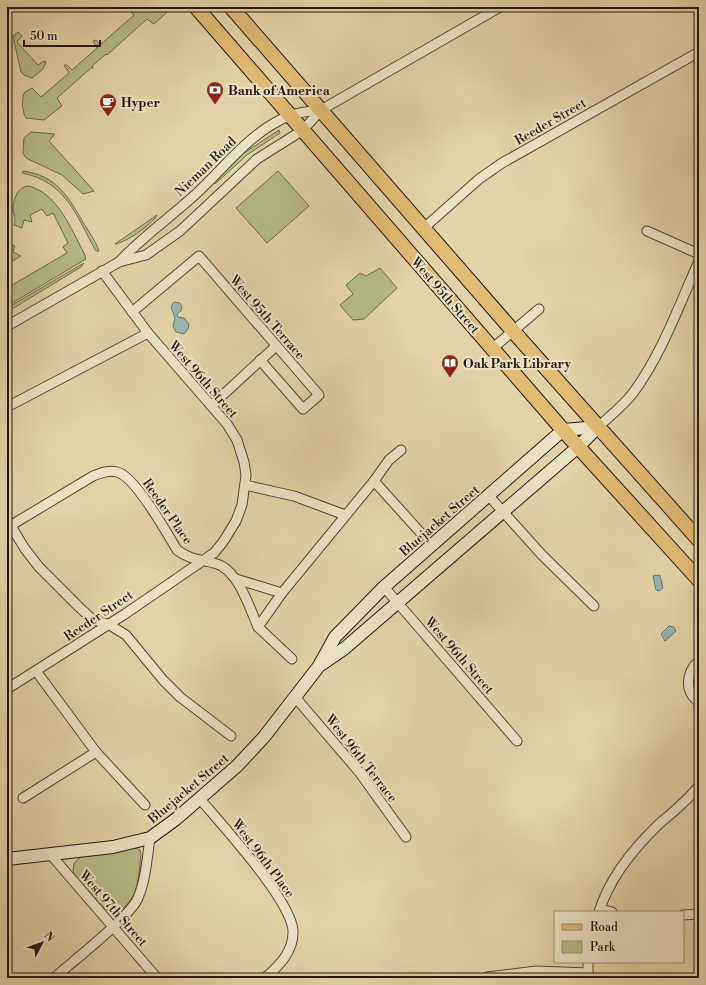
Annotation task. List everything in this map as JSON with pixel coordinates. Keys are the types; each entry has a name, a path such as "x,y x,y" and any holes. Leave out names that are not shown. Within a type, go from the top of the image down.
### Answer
{"main road":[{"name":"West 95th Street","path":"196,7 563,430 699,580"},
{"name":"West 95th Street","path":"231,7 513,331 699,540"}],"street":[{"name":"Nieman Road","path":"119,262 137,243 197,192 247,143 266,129 291,116 321,110 500,7"},
{"name":"Reeder Street","path":"424,228 479,180 498,166 699,52"},
{"name":"Nieman Road","path":"7,326 119,262 146,256 180,232 257,159 304,130 321,110"},
{"path":"648,231 699,254"},
{"name":"West 95th Terrace","path":"132,312 199,256 319,395 303,408 260,360"},
{"name":"Bluejacket Street","path":"319,666 345,648 578,447 618,410 632,394 647,372 699,261"},
{"name":"West 96th Street","path":"102,271 148,333 227,424 237,440 244,462 244,485"},
{"path":"492,348 539,309"},
{"path":"7,407 148,333"},
{"path":"212,405 276,346"},
{"path":"563,430 598,427"},
{"name":"Bluejacket Street","path":"7,859 113,847 150,838 176,819 200,799 254,747 319,666 335,637 384,587 563,430"},
{"path":"258,627 282,593 374,481 389,460 401,450"},
{"name":"Reeder Place","path":"8,523 93,476 106,472 118,472 131,480 177,550 187,557 202,560"},
{"path":"374,481 420,532"},
{"name":"Reeder Street","path":"7,688 36,671 214,553 236,521 242,505 244,485"},
{"path":"244,485 294,496 345,515"},
{"path":"488,495 542,555 594,606"},
{"path":"8,523 24,549 39,567 93,620 108,624 126,634 163,680 180,697 232,736"},
{"path":"202,560 219,564 236,579 258,627 292,659"},
{"path":"236,579 282,593"},
{"name":"West 96th Street","path":"384,587 517,740"},
{"path":"699,661 690,672 688,680 692,695 699,702"},
{"path":"36,671 96,752 145,805"},
{"name":"West 96th Terrace","path":"295,697 360,773 406,837"},
{"path":"23,798 96,752"},
{"path":"600,910 613,881 629,857 646,837 681,805 699,786"},
{"name":"West 96th Place","path":"200,799 256,865 290,917 292,937 287,956 279,966 265,978"},
{"path":"54,978 112,927 138,900 144,882 150,838"},
{"name":"West 97th Street","path":"51,855 157,978"},
{"path":"684,915 699,914"},
{"path":"487,977 536,971 588,976 588,963"}],"green space":[{"path":"131,7 137,12 144,7 173,7 154,24 147,19 107,55 106,54 92,66 93,68 91,68 57,98 62,106 44,120 26,118 22,105 25,92 32,88 41,97 69,73 64,65 67,65 72,70 97,48 93,41 96,40 100,45 134,15 130,10"},
{"path":"18,32 22,36 17,42 38,65 44,61 46,62 43,69 32,78 21,72 13,36"},
{"path":"279,130 280,133 247,155 215,184 214,182 244,153"},
{"path":"31,132 55,134 49,141 94,191 83,194 62,175 26,158 23,153 24,138"},
{"path":"23,171 45,177 67,196 99,251 96,251 76,213 60,192 50,184 22,173"},
{"path":"278,171 309,206 267,243 236,208"},
{"path":"29,186 48,196 56,204 69,223 86,259 7,306 7,288 67,253 63,247 68,243 53,213 47,216 42,209 30,215 32,222 24,220 22,228 14,225 15,219 13,210 15,198 22,188"},
{"path":"157,215 150,223 138,232 120,243 115,244"},
{"path":"11,245 15,246 13,252 21,256 7,264 7,255"},
{"path":"84,263 81,267 7,312 7,308"},
{"path":"380,268 397,288 364,319 353,320 340,305 353,294 346,285 360,273 366,276"},
{"path":"136,848 140,850 141,855 136,890 128,904 112,914 103,907 75,876 73,871 74,863 81,857"}],"water":[{"path":"175,302 180,303 182,307 181,311 177,314 178,317 184,318 189,324 188,329 184,334 176,332 173,326 175,318 171,307"},
{"path":"660,575 663,588 659,591 656,590 653,576"},
{"path":"669,626 674,627 676,631 665,641 661,634"}],"place":[{"name":"Bank of America","path":"215,105"},
{"name":"Hyper","path":"108,117"},
{"name":"Oak Park Library","path":"450,378"}]}
